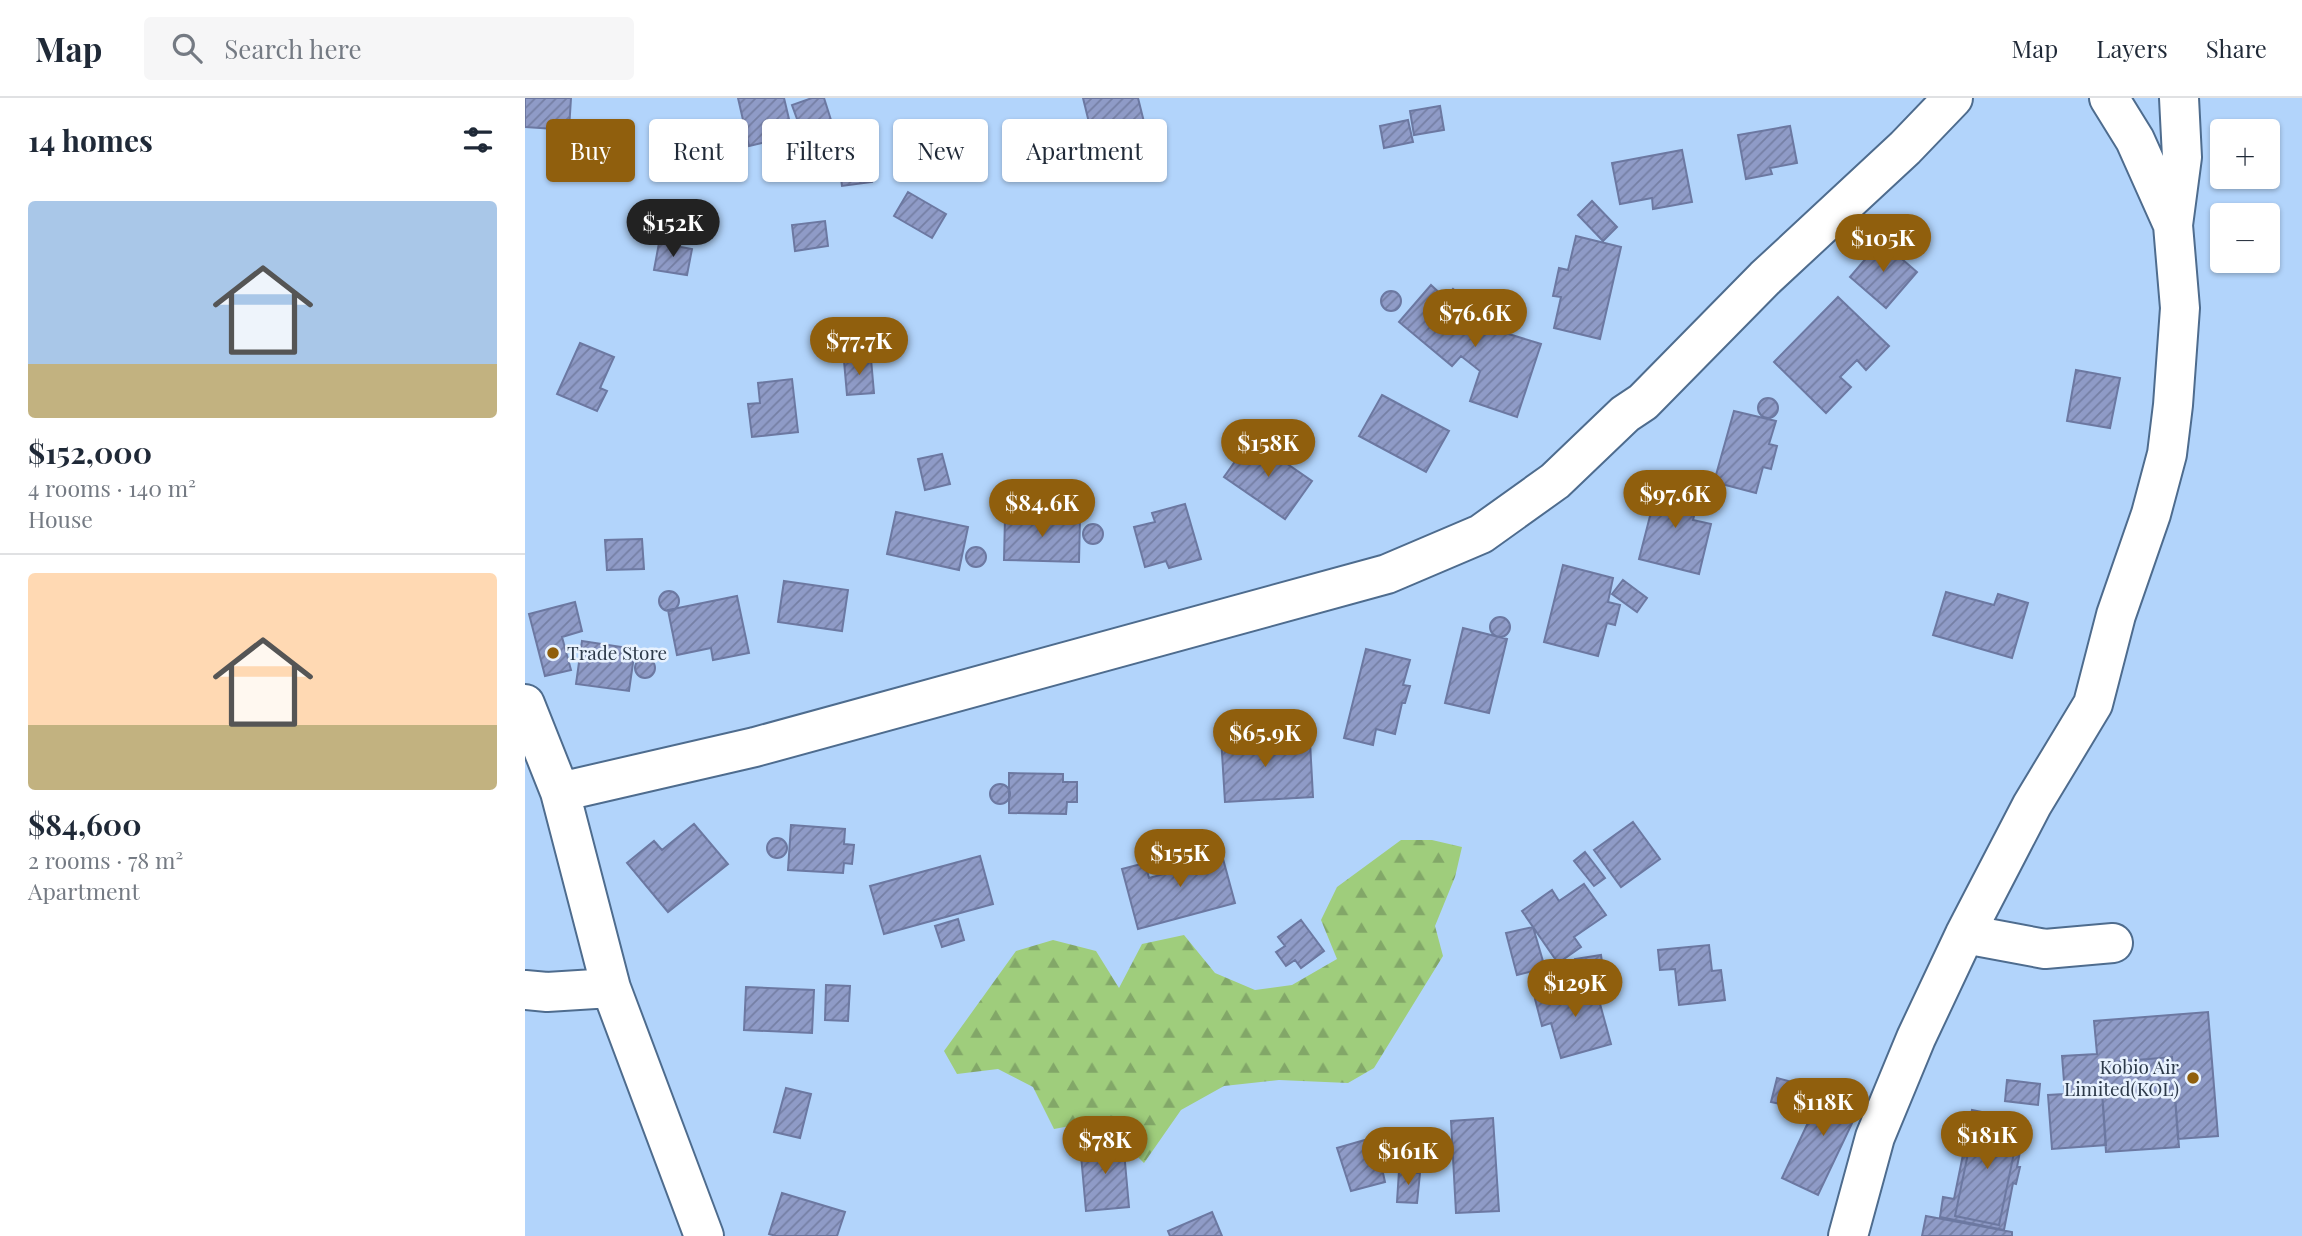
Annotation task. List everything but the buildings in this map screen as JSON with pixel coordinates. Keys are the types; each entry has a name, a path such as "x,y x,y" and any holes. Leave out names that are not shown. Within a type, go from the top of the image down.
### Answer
{"street":[{"path":"560,792 755,747 1387,574 1481,534 1555,481 1625,414 1643,402 1765,278 1905,148 1953,98"},
{"path":"2109,98 2135,140 2173,225"},
{"path":"1848,1236 1875,1138 1916,1038 1965,934 2032,805 2094,704 2116,615 2151,514 2167,454 2180,308 2173,225 2182,157 2179,98"},
{"path":"525,704 560,792 611,988 705,1236"},
{"path":"1965,934 2045,949 2113,943"},
{"path":"525,990 547,992 611,988"}],"green space":[{"path":"1401,840 1432,840 1462,847 1455,877 1435,926 1443,956 1374,1068 1348,1083 1279,1080 1224,1086 1181,1110 1144,1163 1108,1128 1070,1126 1054,1129 1033,1087 998,1069 957,1074 944,1051 1016,951 1053,940 1096,951 1119,988 1142,944 1184,935 1215,973 1255,990 1292,985 1337,959 1321,920 1337,887"}],"place":[{"name":"Trade Store","path":"553,653"},
{"name":"Kobio Air Limited(KOL)","path":"2193,1078"}]}
